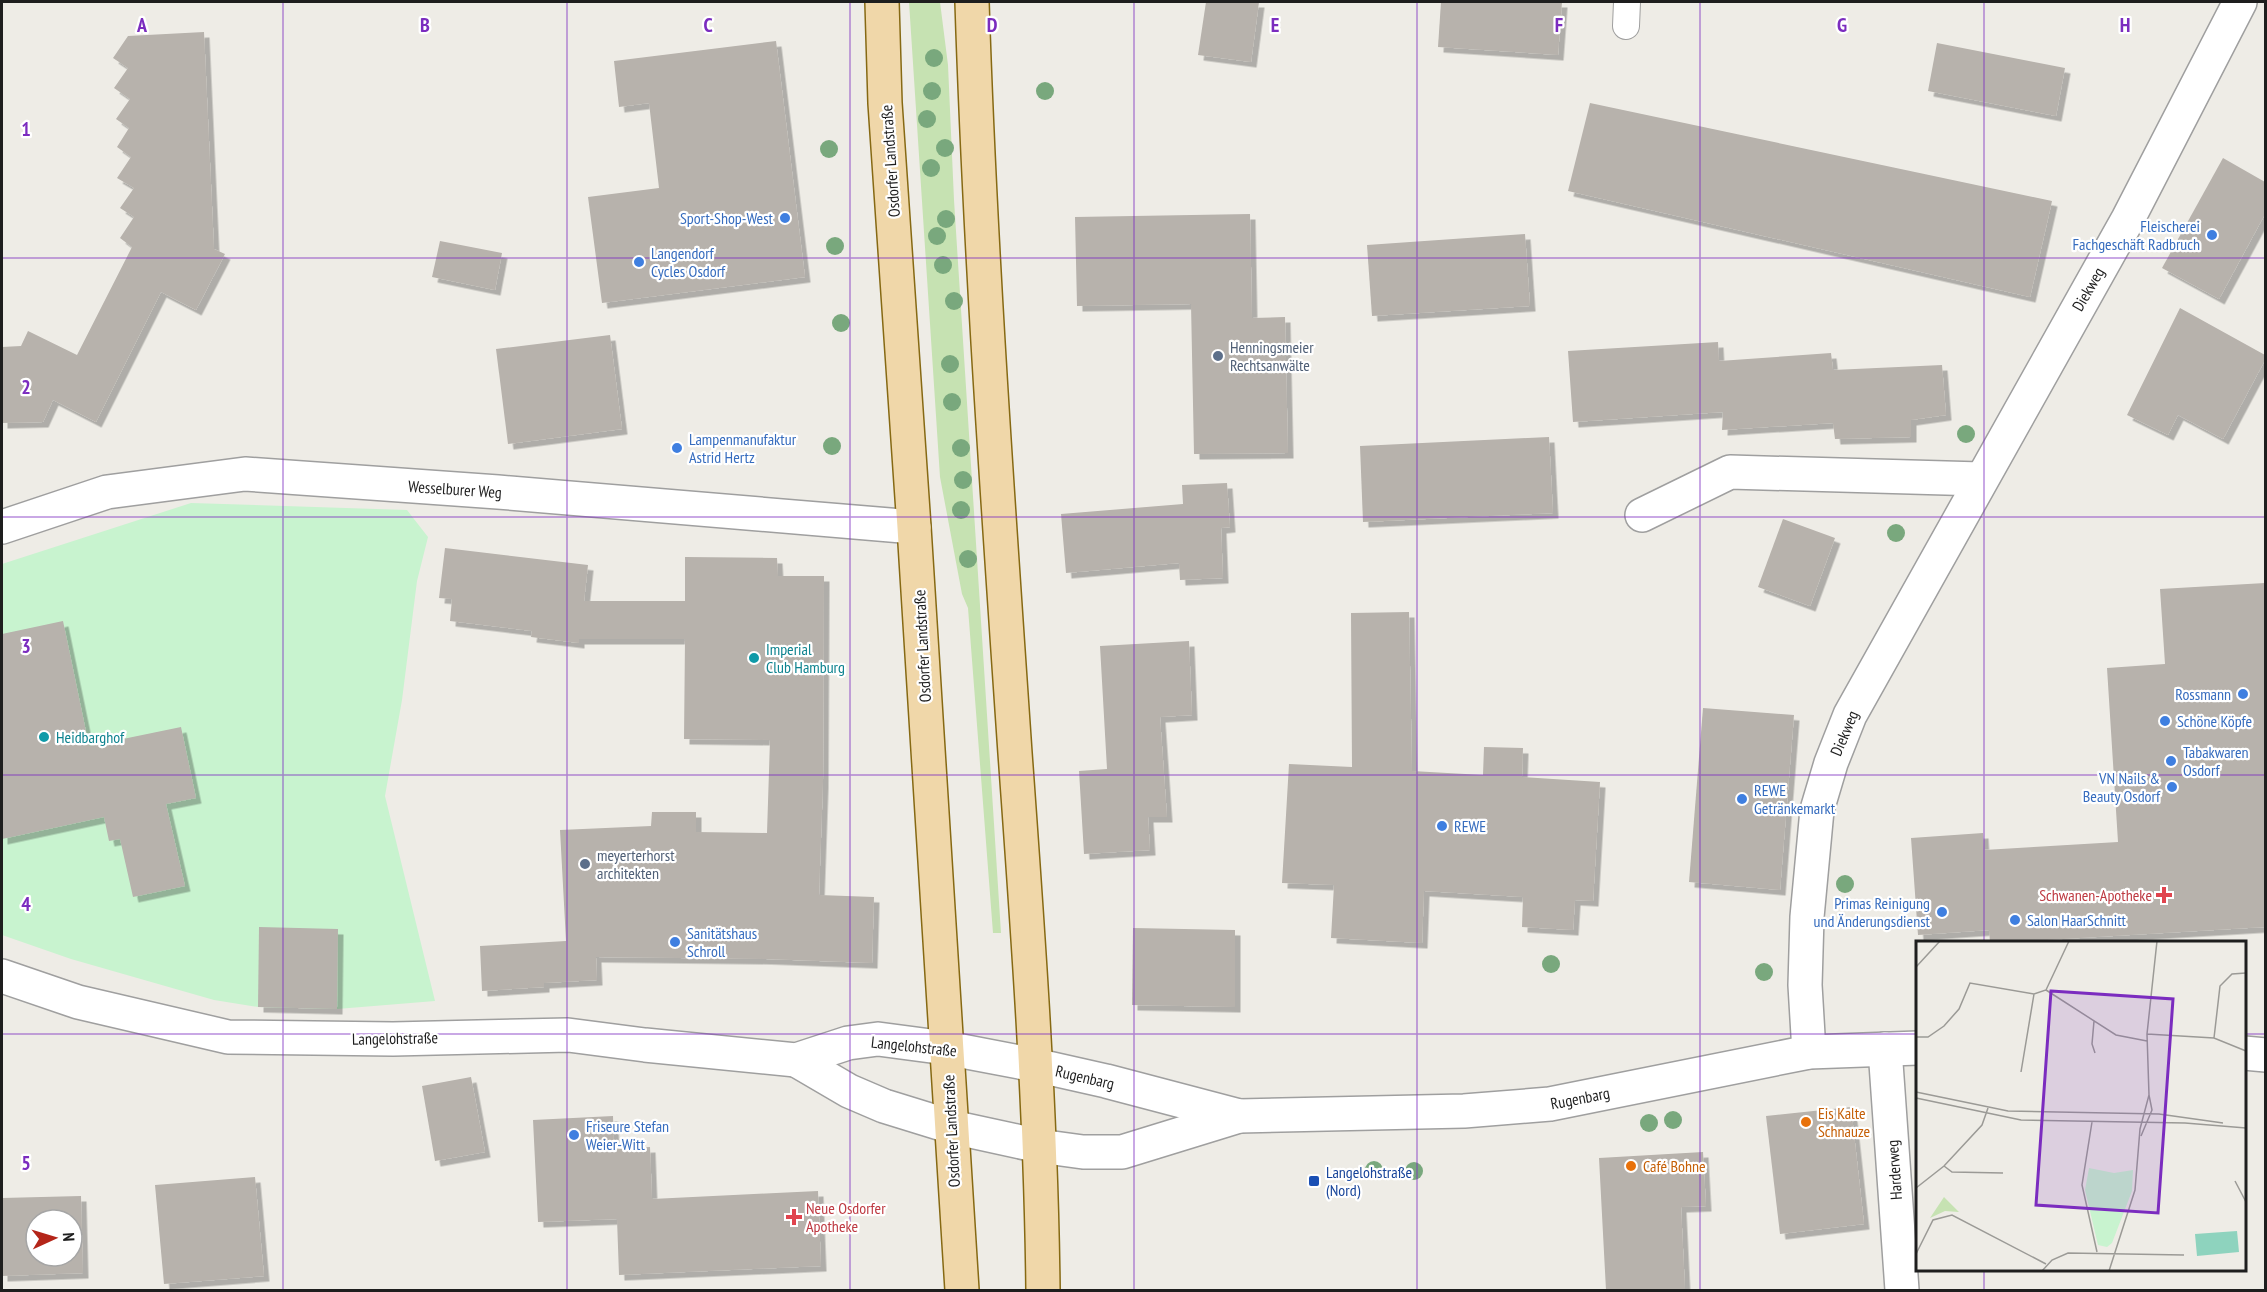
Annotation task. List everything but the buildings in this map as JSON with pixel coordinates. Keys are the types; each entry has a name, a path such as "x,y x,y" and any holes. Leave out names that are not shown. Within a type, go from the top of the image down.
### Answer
{"main road":[{"name":"Osdorfer Landstraße","path":"882,2 885,103 962,1290"},
{"path":"972,2 976,135 995,451 1029,949 1039,1146 1043,1290"}],"street":[{"name":"Diekweg","path":"1809,1052 1805,985 1807,917 1817,810 1831,763 1850,716 2128,219 2241,2"},
{"path":"1642,515 1730,472 1981,479"},
{"name":"Wesselburer Weg","path":"2,527 107,492 245,474 498,492 914,527"},
{"name":"Langelohstraße","path":"2,976 78,1002 228,1037 393,1039 568,1035 655,1047 796,1060 848,1043 878,1039 946,1048 1035,1065"},
{"name":"Harderweg","path":"1885,1048 1902,1290"},
{"name":"Rugenbarg","path":"1039,1146 1083,1152 1122,1152 1239,1116 1464,1111 1551,1104 1809,1052 1916,1048"},
{"path":"2246,1053 2265,1055"},
{"name":"Langelohstraße","path":"796,1060 849,1091 884,1106 952,1127 1039,1146"},
{"name":"Rugenbarg","path":"1035,1065 1239,1116"}],"green space":[{"path":"909,2 940,2 948,65 954,200 1001,933 993,933 968,608 962,594 940,477"},
{"path":"191,503 407,510 428,537 417,581 402,700 385,796 435,1001 337,1009 258,1007 214,1000 71,959 2,935 2,564"}],"place":[{"name":"Sport-Shop-West","path":"785,218"},
{"name":"Fleischerei Fachgeschäft Radbruch","path":"2212,235"},
{"name":"Langendorf Cycles Osdorf","path":"639,262"},
{"name":"Henningsmeier Rechtsanwälte","path":"1218,356"},
{"name":"Lampenmanufaktur Astrid Hertz","path":"677,448"},
{"name":"Imperial Club Hamburg","path":"754,658"},
{"name":"Rossmann","path":"2243,694"},
{"name":"Schöne Köpfe","path":"2165,721"},
{"name":"Heidbarghof","path":"44,737"},
{"name":"Tabakwaren Osdorf","path":"2171,761"},
{"name":"VN Nails & Beauty Osdorf","path":"2172,787"},
{"name":"REWE Getränkemarkt","path":"1742,799"},
{"name":"REWE","path":"1442,826"},
{"name":"meyerterhorst architekten","path":"585,864"},
{"name":"Schwanen-Apotheke","path":"2164,895"},
{"name":"Primas Reinigung und Änderungsdienst","path":"1942,912"},
{"name":"Salon HaarSchnitt","path":"2015,920"},
{"name":"Sanitätshaus Schroll","path":"675,942"},
{"name":"Eis Kalte Schnauze","path":"1806,1122"},
{"name":"Friseure Stefan Weier-Witt","path":"574,1135"},
{"name":"Café Bohne","path":"1631,1166"},
{"name":"Langelohstraße (Nord)","path":"1314,1181"},
{"name":"Neue Osdorfer Apotheke","path":"794,1217"}]}
